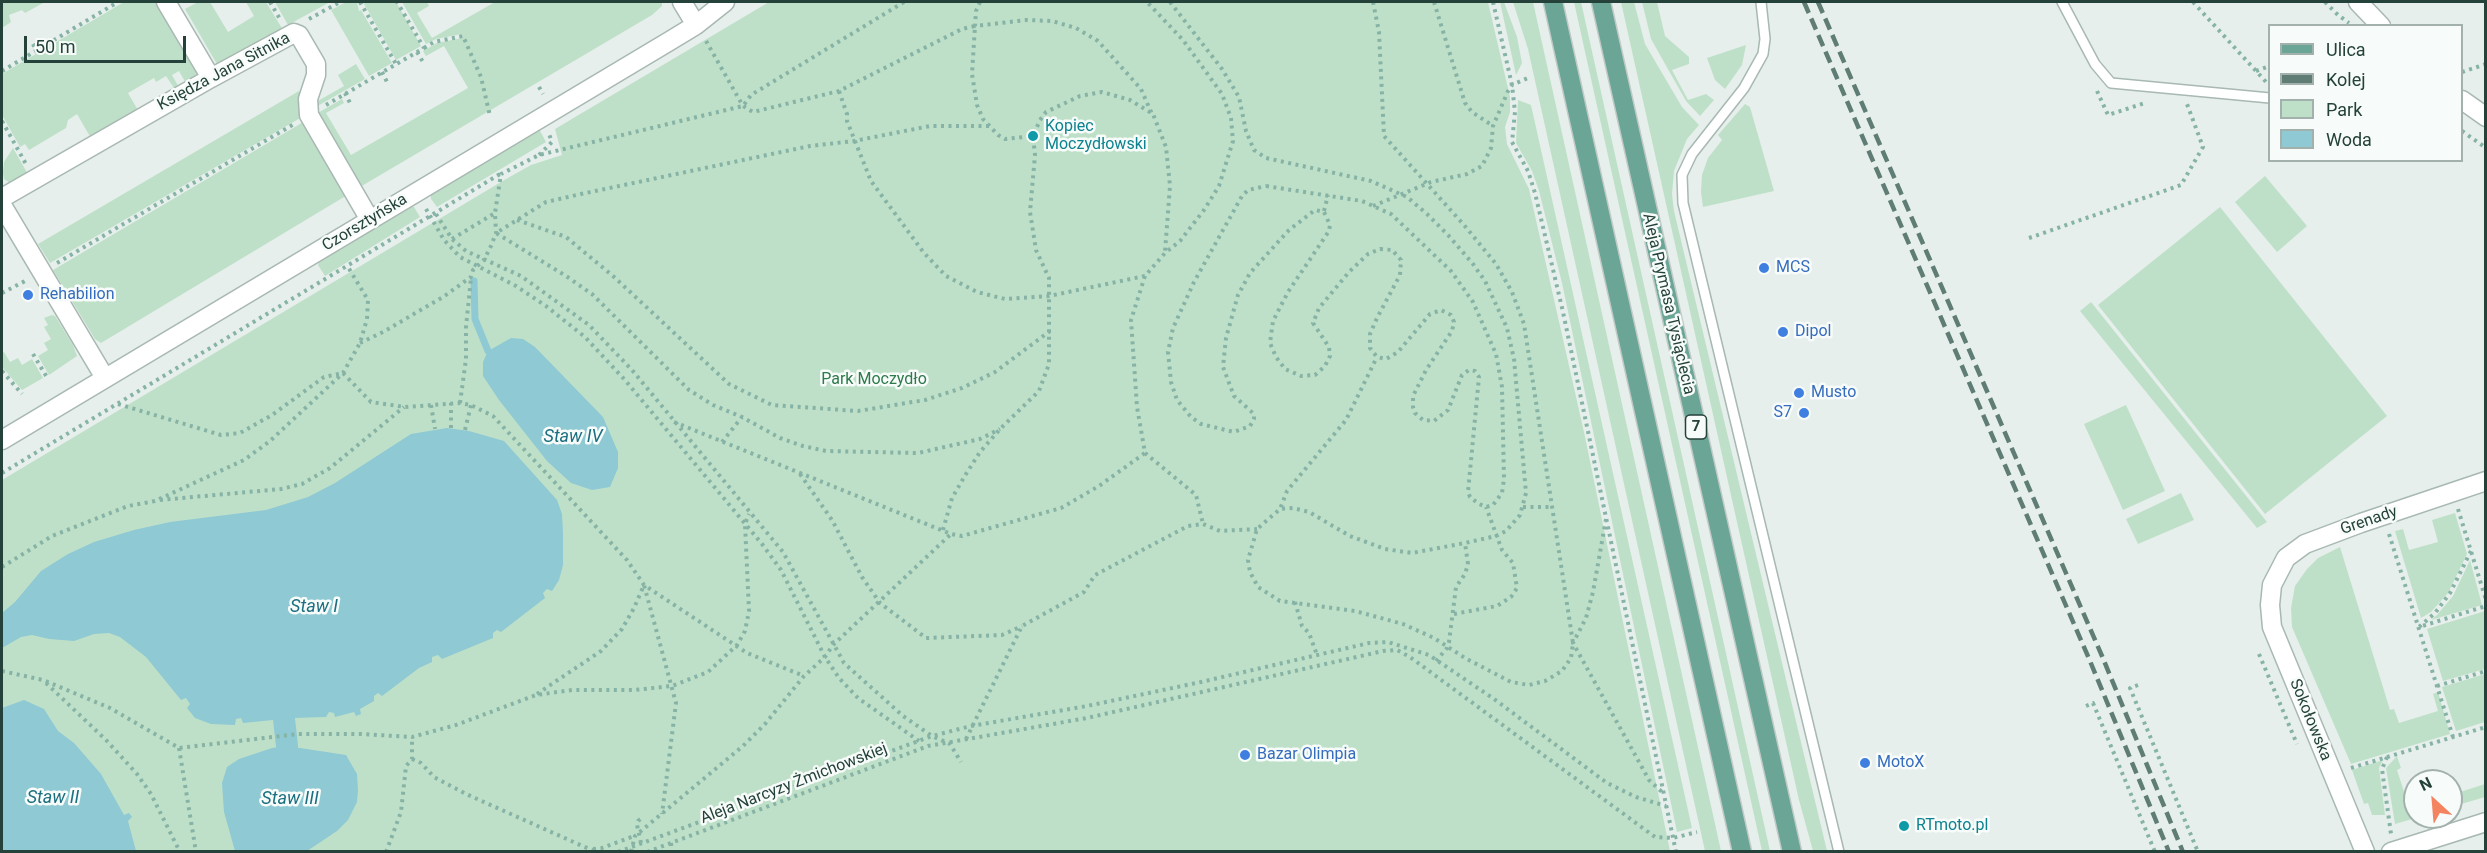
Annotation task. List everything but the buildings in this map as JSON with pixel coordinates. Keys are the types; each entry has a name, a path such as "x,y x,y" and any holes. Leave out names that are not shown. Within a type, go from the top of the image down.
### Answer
{"main road":[{"path":"1553,2 1742,852"},
{"name":"Aleja Prymasa Tysiąclecia","path":"1601,2 1791,852"}],"street":[{"path":"166,2 211,78"},
{"path":"682,2 700,30"},
{"name":"Czorsztyńska","path":"2,440 370,220 700,30 724,2"},
{"path":"2358,2 2379,24"},
{"name":"Księdza Jana Sitnika","path":"2,198 294,33 299,35 316,64 316,75 308,99 309,115"},
{"path":"2463,101 2486,117"},
{"path":"309,115 370,220"},
{"path":"2,205 105,378"},
{"name":"Grenady","path":"2272,585 2286,558 2305,544 2486,482"},
{"name":"Sokołowska","path":"2272,585 2270,604 2272,627 2365,852"},
{"path":"2394,851 2486,822"}],"lane":[{"path":"1761,2 1765,39 1764,54 1744,88 1692,154 1682,175 1683,203 1839,852"},
{"path":"2062,2 2095,64 2111,83 2268,98"}],"path":[{"path":"103,2 107,8"},
{"path":"2,71 118,2"},
{"path":"294,33 297,26 334,3 340,2"},
{"path":"360,2 396,64"},
{"path":"398,2 424,48"},
{"path":"2,473 501,174 539,155 743,106 752,95 904,2"},
{"path":"980,2 976,11 972,74 977,105 988,126 1005,139 1033,136"},
{"path":"1147,2 1183,40 1222,94 1231,118 1233,141 1219,186 1180,242 1165,253 1145,276 1131,320 1137,407 1145,453 1196,495 1203,524"},
{"path":"1170,2 1222,69 1239,97 1246,131 1254,150 1266,158 1353,176 1401,194 1427,214 1473,264 1494,298 1507,328 1517,379 1526,493 1523,507 1515,523 1506,531 1496,536 1412,553 1385,549 1350,536 1309,512 1293,508 1280,509"},
{"path":"1372,2 1379,32 1384,136 1490,256 1512,291 1524,324 1573,643 1571,658 1562,671 1545,681 1529,685 1511,682 1434,638 1375,615 1280,601 1258,587 1250,572 1248,560 1257,529 1280,509 1287,491 1346,420 1377,357"},
{"path":"1434,2 1465,103 1472,112 1493,126"},
{"path":"1493,2 1512,85 1515,112 1512,142 1528,171 1535,193 1607,514 1676,852"},
{"path":"2193,2 2268,85"},
{"path":"2325,2 2348,24"},
{"path":"700,30 743,106 753,112 839,91 962,29 1026,20 1052,21 1076,28 1098,41 1141,88 1153,114 1166,147 1169,175 1169,221 1165,253"},
{"path":"72,22 76,27"},
{"path":"2,292 42,272 434,42 463,36 481,77 490,116"},
{"path":"33,44 36,50"},
{"path":"417,52 423,62"},
{"path":"2463,72 2486,64"},
{"path":"2256,71 2268,67"},
{"path":"382,72 387,82"},
{"path":"1373,206 1431,182 1467,174 1482,166 1491,148 1493,126 1512,85 1530,77"},
{"path":"839,91 854,141 871,181 924,253 946,276 977,292 1005,299 1049,296 1145,276"},
{"path":"943,530 952,498 980,452 1039,391 1049,364 1048,278 1036,250 1029,212 1035,155 1033,136 1046,112 1080,96 1102,92 1130,100 1153,114"},
{"path":"345,93 350,103"},
{"path":"2,120 35,180"},
{"path":"496,233 546,202 581,194 810,146 854,141 930,126 988,126"},
{"path":"2463,132 2486,148"},
{"path":"2029,238 2181,185 2203,147"},
{"path":"360,343 393,327 471,277 484,260 496,233 495,213 501,174"},
{"path":"1324,212 1316,210 1289,230 1250,273 1238,296 1226,338 1223,367 1234,396 1254,414 1250,426 1234,432 1201,424 1191,417 1177,400 1171,382 1168,352 1177,318 1218,238 1248,190 1266,186 1362,201 1391,214 1450,271 1473,302 1488,333 1496,354 1502,387 1504,479 1499,499 1493,505 1485,507"},
{"path":"416,193 444,240 460,257 516,286 546,306 585,337 625,380 781,570 825,657 839,678 858,698 919,741"},
{"path":"1328,195 1324,212 1330,225 1329,231 1288,292 1273,321 1270,343 1285,369 1301,376 1315,375 1325,366 1330,356 1329,347 1313,323 1319,308 1348,272 1368,254 1380,249 1392,250 1401,260 1402,267 1370,334 1370,348 1377,357 1386,359 1398,352 1430,315 1441,310 1451,315 1454,322 1452,331 1426,370 1413,396 1413,407 1423,420 1434,421 1448,410 1462,375 1469,370 1475,371 1479,376 1468,492 1470,497 1485,507 1502,550 1512,563 1517,588 1510,597 1497,606 1454,614"},
{"path":"452,239 495,213"},
{"path":"436,214 452,239 466,251 521,276 589,325 632,370 749,514 783,552 844,663 861,681 903,716 932,736 950,744 961,762"},
{"path":"516,220 566,237 613,276 729,384 772,405 858,411 925,400 962,388 995,372 1050,331"},
{"path":"496,233 592,294 689,390 713,405 742,417 758,428 803,446 856,453 918,453 980,439 1000,429"},
{"path":"155,501 244,460 270,441 343,373 360,343 367,319 368,300 348,267"},
{"path":"460,403 466,359 466,327 471,277"},
{"path":"33,354 48,379"},
{"path":"2,371 22,394"},
{"path":"118,404 221,435 240,433 272,415 324,377 343,373"},
{"path":"343,373 371,402 405,407 460,403 471,405 494,416 627,560 644,585 676,703 662,815"},
{"path":"451,403 451,428"},
{"path":"431,405 435,429"},
{"path":"465,430 471,405"},
{"path":"2,567 52,536 128,506 155,501 281,489 302,484 330,468 405,407"},
{"path":"722,441 742,417"},
{"path":"674,422 951,534 963,536 1061,508 1108,480 1145,453"},
{"path":"799,472 832,520 862,577 880,603 926,638 1002,635 1084,592 1095,575 1188,526 1203,524 1220,531 1257,529"},
{"path":"1523,507 1553,507"},
{"path":"2450,511 2459,508 2486,600"},
{"path":"2,671 44,680 110,708 179,748 298,734 412,737 456,725 536,695 572,690 634,690 672,686 708,672 737,645 745,631 749,611 745,524 749,514"},
{"path":"1573,643 1586,618 1593,592 1607,514"},
{"path":"2388,530 2453,738"},
{"path":"412,759 420,763 434,777 466,794 594,850 637,835 743,747 804,676 825,657 833,645 951,534"},
{"path":"1436,661 1448,648 1456,587 1465,574 1468,564 1465,543"},
{"path":"2419,627 2435,613 2450,593 2471,551"},
{"path":"644,585 747,653 804,676"},
{"path":"536,695 602,651 622,629 644,585"},
{"path":"1295,602 1302,626 1309,633 1317,655"},
{"path":"2419,627 2486,606"},
{"path":"966,739 1022,626"},
{"path":"619,852 932,736 971,726 1087,706 1369,643 1388,642 1429,655 1494,699 1607,783 1636,797 1666,806"},
{"path":"1573,643 1648,780 1663,793"},
{"path":"2258,649 2300,753"},
{"name":"Aleja Narcyzy Żmichowskiej","path":"647,852 927,746 950,744 966,739 1087,718 1383,651 1396,650 1410,657 1655,837 1673,838"},
{"path":"2437,686 2486,671"},
{"path":"44,680 106,740 137,774 151,794 180,852"},
{"path":"2138,685 2130,688 2198,852"},
{"path":"2085,706 2093,703 2154,852"},
{"path":"2346,770 2486,728"},
{"path":"386,852 401,812 406,766 412,759 412,737"},
{"path":"179,748 196,852"},
{"path":"2387,757 2382,769 2394,851"},
{"path":"632,849 637,835 638,820 643,817"},
{"path":"2382,833 2401,827"},
{"path":"1673,838 1697,832"},
{"path":"637,835 641,843"},
{"path":"671,843 672,852"}],"green space":[{"path":"2,2 45,2 25,13 22,10 9,15 11,22 2,28"},
{"path":"124,2 161,2 198,71 191,82 187,85 179,71 172,75 180,89 176,91 166,76 156,82 154,78 128,93 139,112 92,140 77,114 68,120 66,128 29,150 25,144 20,147 2,115 2,74"},
{"path":"198,2 210,2 228,32 254,16 246,2 266,2 283,30 221,66 217,64 185,9"},
{"path":"275,2 330,2 288,25"},
{"path":"346,2 357,2 359,11 361,10 392,63 369,76 331,10"},
{"path":"363,2 396,2 421,46 396,60"},
{"path":"402,2 427,2 429,6 417,13 432,38 495,2 662,2 662,6 652,15 360,187 316,114 342,99 344,103 326,113 351,155 468,88 444,46 426,56 423,51 437,43 462,38 462,34 436,39 426,44"},
{"name":"Park Moczydło","path":"769,2 1488,2 1510,97 1510,112 1505,127 1507,144 1529,189 1584,432 1670,851 2,852 2,480 506,179 531,165 562,155 555,129"},
{"path":"1500,2 1504,2 1517,37 1522,63 1516,75"},
{"path":"1513,2 1533,2 1721,851 1705,851 1528,49"},
{"path":"1574,2 1581,2 1770,851 1762,851"},
{"path":"1621,2 1634,2 1645,44 1682,107 1699,125 1687,139 1674,171 1672,194 1674,211 1827,851 1813,851 1799,800"},
{"path":"1642,2 1657,2 1665,36 1689,57 1689,64 1672,70 1688,100 1706,94 1714,100 1700,116 1686,101 1651,39"},
{"path":"1746,45 1742,65 1725,89 1715,80 1707,58"},
{"path":"356,64 365,79 314,108 316,102 344,86 338,75"},
{"path":"299,91 302,117 50,263 38,244"},
{"path":"1518,100 1531,105 1692,828 1677,832 1562,283 1539,191 1532,171 1516,143"},
{"path":"1745,104 1750,107 1774,191 1703,207 1702,175 1708,158 1722,140 1718,135"},
{"path":"305,121 349,194 101,343 95,339 53,270"},
{"path":"539,129 546,142 437,207 431,199 431,193"},
{"path":"13,148 29,176 10,183 4,179 3,172 4,162"},
{"path":"2265,176 2307,226 2277,252 2235,202"},
{"path":"410,206 414,207 420,217 325,276 318,265 320,260"},
{"path":"2220,207 2387,416 2265,514 2098,305"},
{"path":"2091,302 2267,522 2257,528 2080,311"},
{"path":"55,316 73,345 77,356 49,375 38,356 48,350 44,343 51,339 44,327 48,325 44,318"},
{"path":"4,352 10,362 18,358 22,365 32,359 43,378 22,390 2,367 2,353"},
{"path":"2126,405 2165,491 2123,510 2084,424"},
{"path":"2181,493 2194,520 2138,544 2126,519"},
{"path":"2455,513 2467,554 2448,593 2431,612 2421,618 2395,531 2403,529 2409,550 2438,542 2432,520"},
{"path":"2340,547 2390,710 2394,709 2399,723 2438,711 2433,694 2438,692 2450,734 2351,764 2292,627 2291,608 2295,586 2307,569 2318,558"},
{"path":"2470,560 2482,605 2431,620 2453,596"},
{"path":"2485,611 2485,669 2443,681 2427,629"},
{"path":"2485,674 2485,722 2456,731 2442,687"},
{"path":"2397,756 2401,768 2397,770 2403,788 2403,822 2395,824 2386,768"},
{"path":"2383,760 2379,768 2385,815 2372,815 2368,803 2364,804 2352,770"},
{"path":"2485,784 2485,797 2463,803 2463,791"}],"water":[{"name":"Staw IV","path":"511,338 523,339 535,347 603,417 618,452 618,468 610,487 592,490 571,483 547,461 483,376 483,362 488,351"},
{"name":"Staw I","path":"447,428 469,431 504,441 557,500 562,514 563,533 563,565 559,580 552,591 547,589 543,593 545,598 501,632 497,630 493,633 493,638 442,659 438,655 432,657 432,662 419,668 382,696 378,693 374,696 374,701 360,709 361,714 356,716 354,712 335,717 334,713 329,712 326,717 243,723 241,718 236,719 235,725 211,724 195,718 187,708 190,704 186,698 181,700 146,657 120,637 109,633 94,634 74,641 32,635 21,637 2,648 2,613 15,602 41,571 68,554 94,542 134,530 170,522 266,510 308,497 335,483 411,434"},
{"name":"Staw II","path":"24,700 44,709 58,731 74,743 101,774 124,815 129,813 132,817 128,821 136,851 2,851 2,708"},
{"name":"Staw III","path":"287,746 346,755 357,774 357,802 348,820 337,831 307,851 235,851 224,812 222,783 227,767 239,759 272,748"}],"waterway":[{"path":"474,281 475,319 488,351"},
{"path":"284,719 287,746"}],"railway":[{"path":"1804,2 2090,661 2169,852"},
{"path":"1818,2 2102,656 2183,852"}],"place":[{"name":"Kopiec Moczydłowski","path":"1033,136"},
{"name":"MCS","path":"1764,268"},
{"name":"Rehabilion","path":"28,295"},
{"name":"Dipol","path":"1783,332"},
{"name":"Musto","path":"1799,393"},
{"name":"S7","path":"1804,413"},
{"name":"Bazar Olimpia","path":"1245,755"},
{"name":"MotoX","path":"1865,763"},
{"name":"RTmoto.pl","path":"1904,826"}]}
